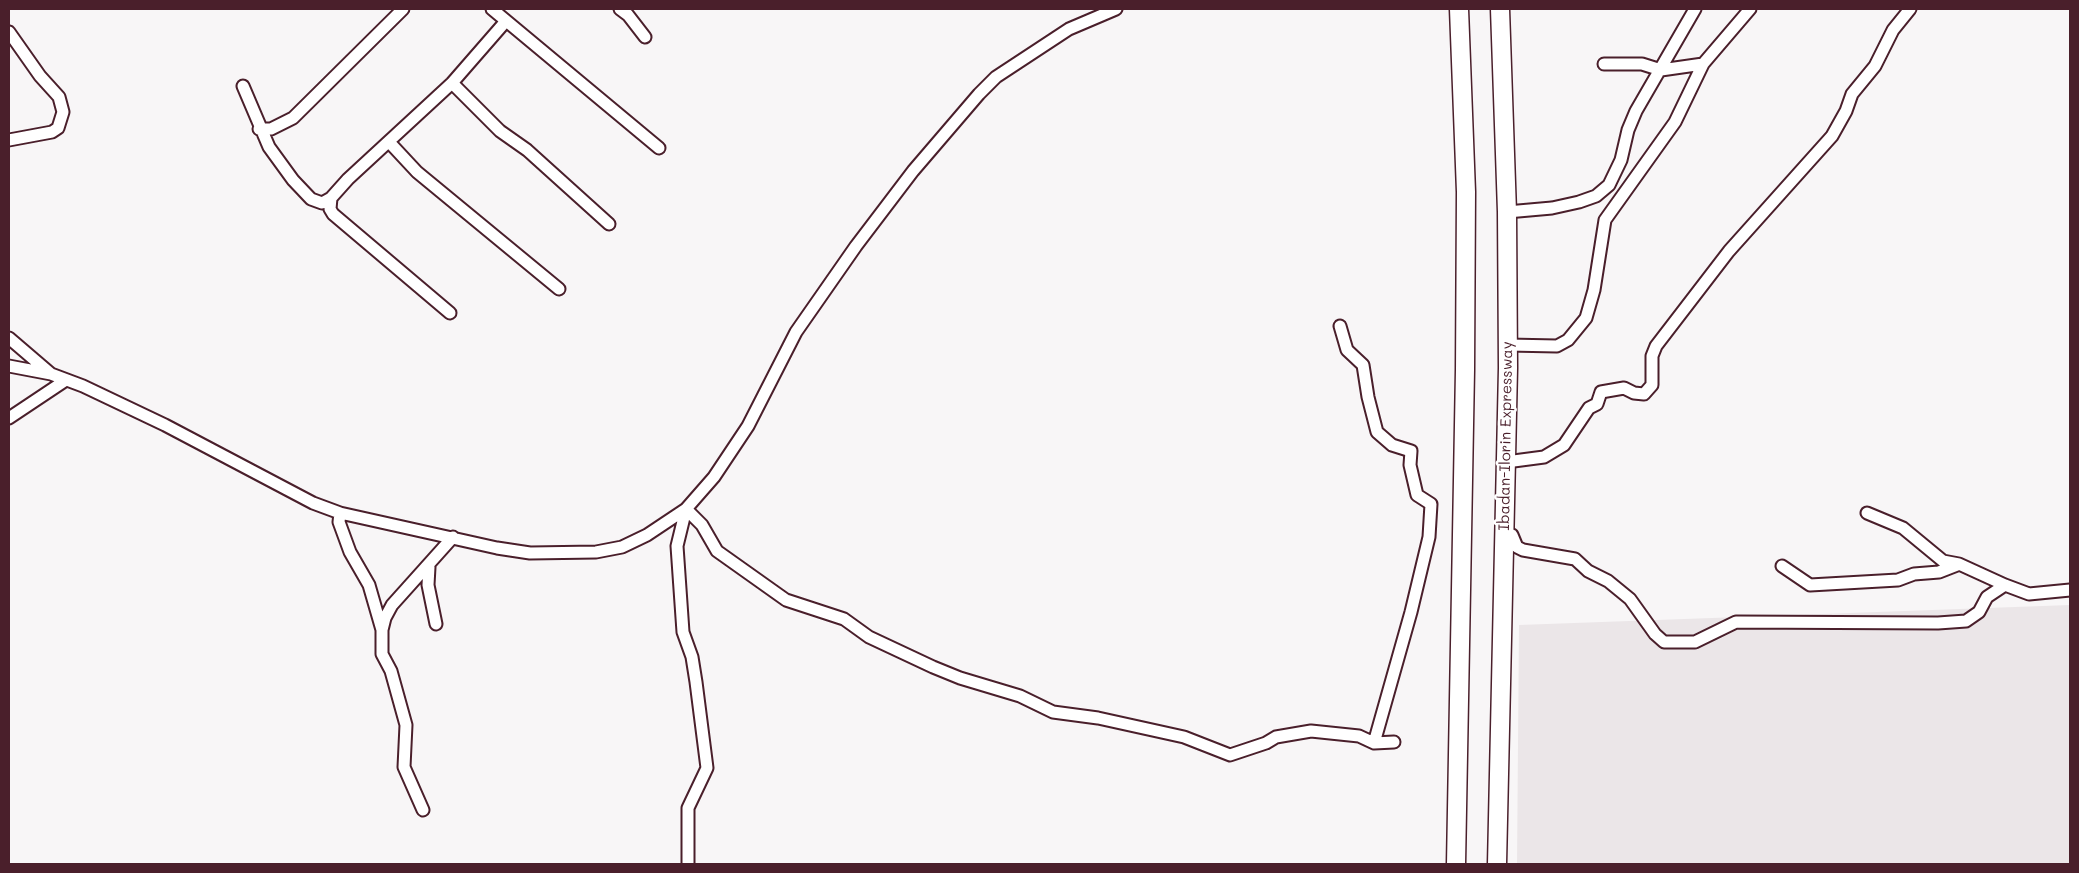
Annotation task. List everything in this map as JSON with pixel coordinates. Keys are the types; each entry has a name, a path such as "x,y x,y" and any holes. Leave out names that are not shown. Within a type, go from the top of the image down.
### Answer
{"highway":[{"path":"1456,864 1465,370 1466,192 1460,9"},
{"name":"Ibadan-Ilorin Expressway","path":"1497,864 1508,345 1507,212 1500,9"}],"street":[{"path":"259,129 271,128 293,118 403,9"},
{"path":"492,9 659,148"},
{"path":"620,9 628,15 645,37"},
{"path":"9,366 51,374 66,380 165,425 300,496 340,512 497,548 530,553 596,552 622,547 647,535 686,510 714,477 748,426 796,332 856,246 933,144 996,77 1069,29 1116,9"},
{"path":"1507,212 1552,208 1579,202 1596,196 1609,185 1621,160 1628,130 1636,112 1695,9"},
{"path":"1508,345 1557,346 1568,340 1586,318 1594,290 1604,220 1674,122 1703,64 1750,9"},
{"path":"1506,462 1544,457 1564,445 1589,408 1598,404 1601,392 1624,388 1634,393 1644,394 1652,385 1652,356 1656,346 1729,251 1832,136 1846,112 1852,94 1875,66 1893,30 1910,9"},
{"path":"243,86 259,129 268,147 288,174 311,199 322,202 330,198 452,83 506,21"},
{"path":"9,32 40,76 59,97 63,112 58,128 52,132 9,140"},
{"path":"1604,64 1642,64 1660,69 1703,64"},
{"path":"452,83 500,131 528,150 609,224"},
{"path":"390,143 417,172 558,289"},
{"path":"330,198 332,214 450,313"},
{"path":"1340,326 1346,350 1363,365 1368,397 1377,432 1392,445 1411,451 1410,465 1417,495 1431,504 1429,537 1374,743"},
{"path":"9,338 51,374"},
{"path":"9,418 66,380"},
{"path":"686,510 702,525 718,551 786,600 844,620 869,637 933,668 1020,696 1053,712 1098,718 1184,737 1230,755 1266,743 1276,737 1311,731 1359,736 1374,743 1394,742"},
{"path":"686,510 676,546 683,632 692,658 707,768 688,808 688,864"},
{"path":"340,512 339,522 350,552 369,585 382,630"},
{"path":"1867,513 1903,528 1943,561 1958,564 2004,585 2029,594 2070,590"},
{"path":"1504,534 1512,535 1517,547 1523,550 1575,559 1588,571 1608,581 1630,599 1655,634 1664,642 1695,642 1736,622 1938,623 1966,621 1979,612 1986,597 2004,585"},
{"path":"423,810 404,767 406,725 390,671 382,654 382,630 385,618 392,605 453,537"},
{"path":"1782,566 1810,585 1898,580 1914,574 1939,572 1958,564"},
{"path":"429,566 428,585 436,624"}],"shaded area":[{"path":"2070,605 2070,864 1517,864 1519,625"}]}
